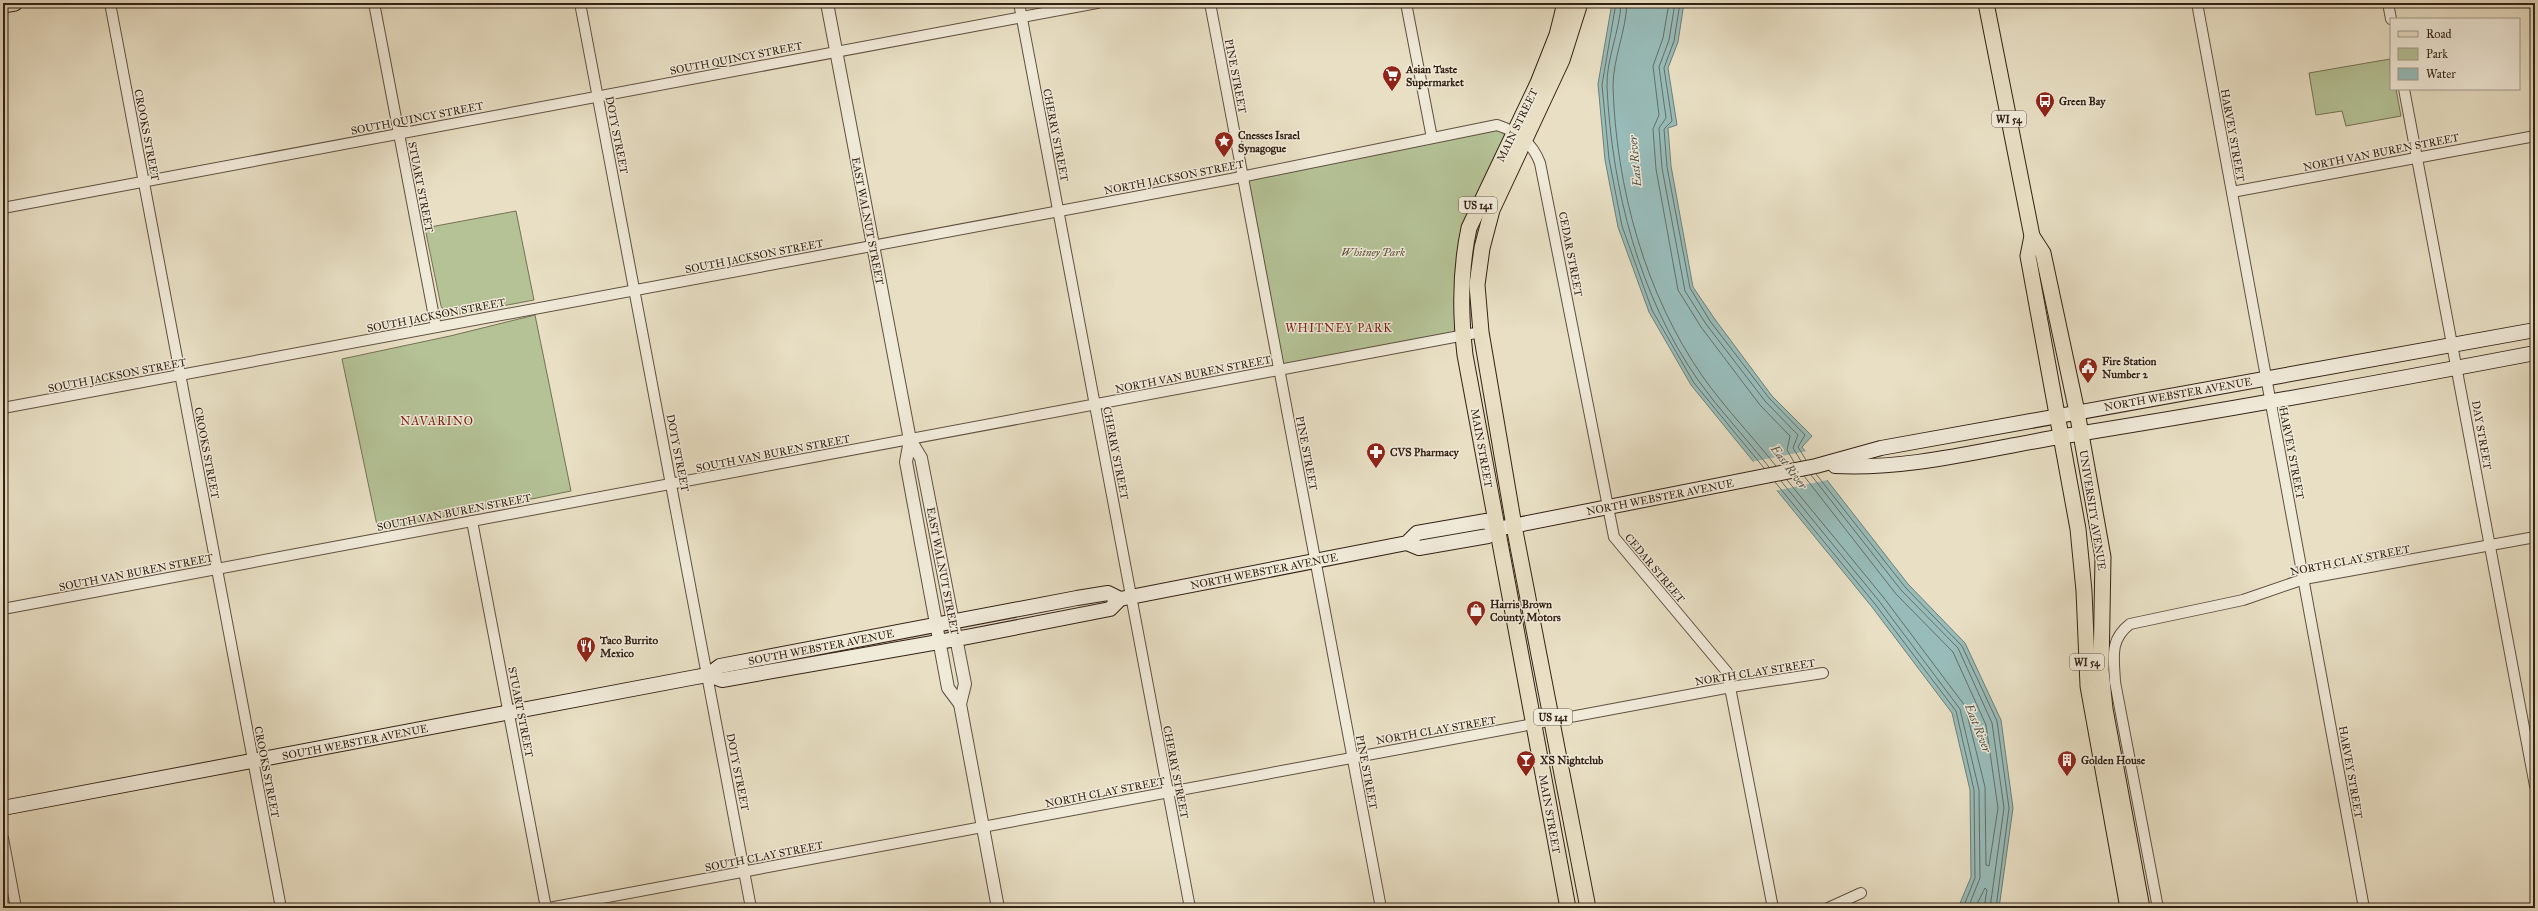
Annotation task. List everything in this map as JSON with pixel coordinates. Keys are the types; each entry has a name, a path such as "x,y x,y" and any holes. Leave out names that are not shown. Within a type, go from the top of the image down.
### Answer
{"main road":[{"path":"3,5 15,3"},
{"name":"MAIN STREET","path":"1565,3 1557,35 1521,137 1486,228 1477,285 1481,332 1514,526 1554,721 1588,908"},
{"name":"MAIN STREET","path":"1568,908 1497,529 1463,336 1461,282 1463,253 1469,228 1477,206 1521,137 1562,60 1580,3"},
{"name":"UNIVERSITY AVENUE","path":"1986,3 2032,236 2043,253 2077,412 2103,558 2101,670 2105,709 2142,908"},
{"name":"UNIVERSITY AVENUE","path":"2032,236 2028,256 2059,415 2082,558 2088,686 2128,908"},
{"name":"NORTH WEBSTER AVENUE","path":"940,642 1110,608 1126,598 1407,543 1417,533 1486,521 1497,529 1514,526 1823,465 1881,448 2535,330"},
{"name":"NORTH WEBSTER AVENUE","path":"1823,465 1884,465 1955,457 2062,436 2271,402 2535,353"},
{"name":"NORTH WEBSTER AVENUE","path":"936,624 1108,593 1126,598"},
{"name":"SOUTH WEBSTER AVENUE","path":"3,808 708,675 720,666 936,624"},
{"name":"SOUTH WEBSTER AVENUE","path":"708,675 722,680 940,642"}],"street":[{"name":"CROOKS STREET","path":"110,3 281,908"},
{"name":"STUART STREET","path":"374,3 436,327"},
{"name":"DOTY STREET","path":"580,3 751,908"},
{"name":"EAST WALNUT STREET","path":"827,3 910,440 921,458 953,622 964,684 960,704 998,908"},
{"name":"CHERRY STREET","path":"1018,3 1094,405 1126,598 1168,792 1190,908"},
{"name":"SOUTH QUINCY STREET","path":"3,208 1097,3"},
{"name":"PINE STREET","path":"1210,3 1381,908"},
{"path":"1406,3 1432,138"},
{"name":"HARVEY STREET","path":"2197,3 2364,908"},
{"path":"2388,3 2391,18"},
{"name":"DAY STREET","path":"2404,90 2458,368 2535,786"},
{"name":"NORTH JACKSON STREET","path":"873,246 1243,177 1497,125 1521,137"},
{"name":"NORTH VAN BUREN STREET","path":"2232,192 2535,136"},
{"name":"CEDAR STREET","path":"1521,137 1535,150 1540,163 1607,508 1614,537 1727,672 1772,908"},
{"name":"SOUTH JACKSON STREET","path":"3,408 873,246"},
{"name":"NORTH VAN BUREN STREET","path":"910,440 1481,332"},
{"name":"EAST WALNUT STREET","path":"910,440 906,462 948,688 960,704"},
{"name":"SOUTH VAN BUREN STREET","path":"3,609 910,440"},
{"name":"STUART STREET","path":"472,521 546,908"},
{"name":"NORTH CLAY STREET","path":"2158,908 2115,682 2115,644 2120,632 2130,624 2243,600 2304,579 2535,537"},
{"name":"NORTH CLAY STREET","path":"983,827 1731,687 1822,673"},
{"name":"SOUTH CLAY STREET","path":"549,908 983,827"},
{"path":"3,838 16,908"},
{"path":"1828,908 1861,893"}],"green space":[{"path":"2390,59 2390,90 2396,90 2401,116 2346,126 2342,111 2316,115 2309,73"},
{"name":"Whitney Park","path":"1497,125 1512,130 1471,282 1469,335 1279,371 1243,177"},
{"path":"516,211 534,300 454,315 446,314 441,306 425,228"},
{"path":"535,315 571,491 378,530 342,359 450,336"}],"water":[{"name":"East River","path":"1612,3 1684,3 1678,42 1668,68 1677,125 1668,128 1671,166 1693,287 1772,396 1812,436 1802,447 1816,466 1908,584 1965,643 2001,720 2013,808 1999,908 1958,908 1971,877 1970,790 1952,713 1872,607 1691,385 1649,312 1618,227 1605,160 1598,84"}],"pier":[{"path":"1807,451 1828,480 1774,491 1751,462"}],"place":[{"name":"Asian Taste Supermarket","path":"1392,92"},
{"name":"Green Bay","path":"2045,118"},
{"name":"Cnesses Israel Synagogue","path":"1224,158"},
{"name":"Fire Station Number 2","path":"2088,384"},
{"name":"CVS Pharmacy","path":"1376,469"},
{"name":"Harris Brown County Motors","path":"1476,627"},
{"name":"Taco Burrito Mexico","path":"586,663"},
{"name":"XS Nightclub","path":"1526,777"},
{"name":"Golden House","path":"2067,777"}],"district":[{"name":"WHITNEY PARK","path":"1339,328"},
{"name":"NAVARINO","path":"437,421"}]}
